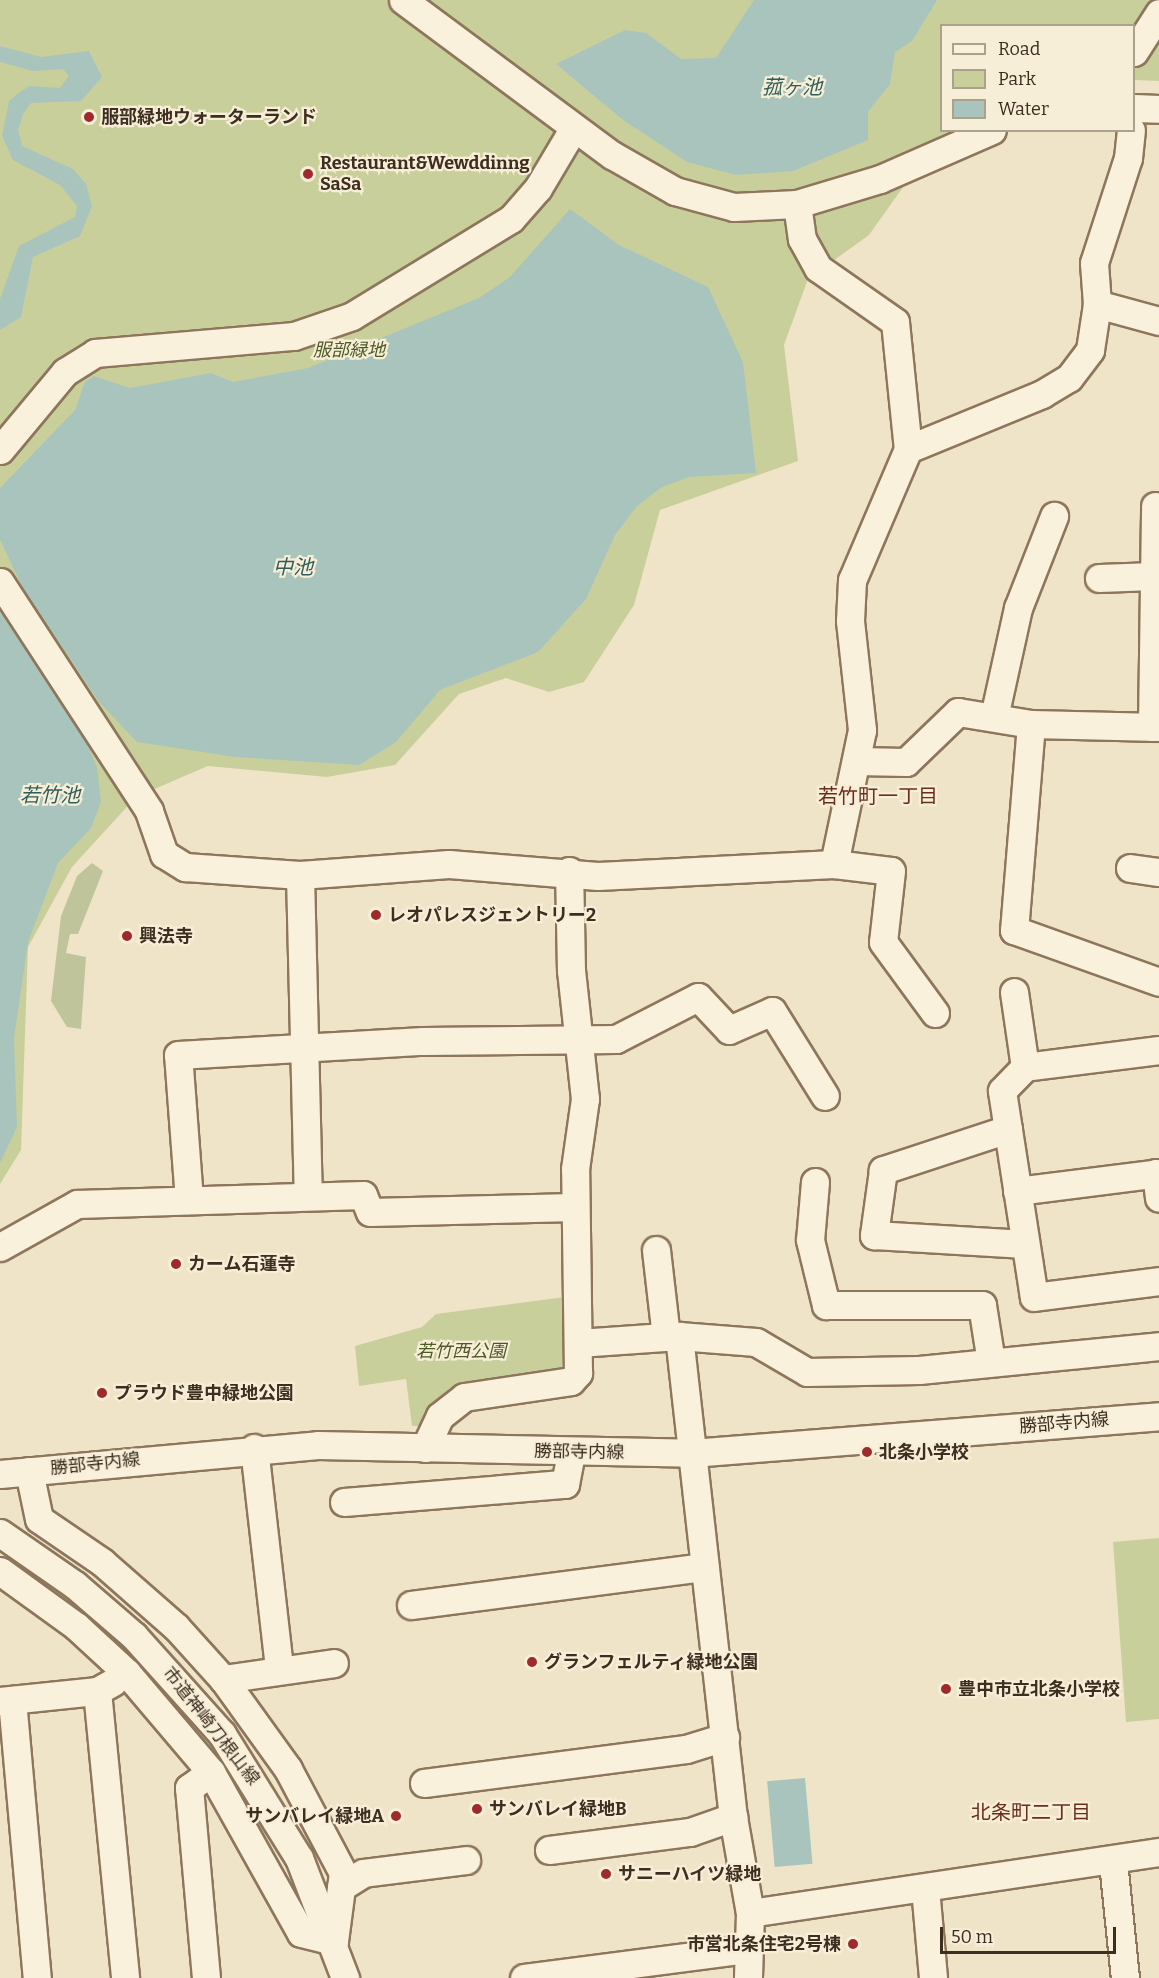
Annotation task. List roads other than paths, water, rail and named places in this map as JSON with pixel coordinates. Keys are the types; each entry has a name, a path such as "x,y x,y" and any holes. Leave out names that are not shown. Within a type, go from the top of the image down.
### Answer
{"street":[{"path":"403,0 573,129 675,191 734,207 797,204 880,178 987,132"},
{"path":"1135,33 1157,0"},
{"path":"1135,50 1159,13"},
{"path":"1135,108 1159,109"},
{"path":"0,450 65,372 95,353 294,336 352,316 511,219 537,188 573,129"},
{"path":"908,448 1042,394 1068,378 1090,350 1097,304 1094,263 1128,158 1131,132"},
{"path":"797,204 802,239 818,268 895,322 908,448 852,580 850,621 862,729 834,864"},
{"path":"1097,304 1159,321"},
{"path":"857,761 906,762 958,712 1031,724 1156,727 1155,506"},
{"path":"994,717 1018,608 1054,516"},
{"path":"1099,578 1154,576"},
{"path":"0,582 149,812 164,854 185,867 300,875 449,864 569,871 598,876 834,864 891,871 883,942 935,1014"},
{"path":"1031,724 1014,930 1159,982"},
{"path":"1130,868 1159,872"},
{"path":"425,1448 440,1416 464,1397 571,1381 578,1373 574,1207 585,1099 576,1043 569,871"},
{"path":"300,875 308,1195"},
{"path":"1014,992 1024,1068"},
{"path":"189,1200 178,1055 303,1050 423,1041 576,1043 616,1039 698,997 729,1030 772,1011 825,1096"},
{"path":"1159,1050 1024,1068 1002,1091 1034,1298 1159,1281"},
{"path":"1008,1129 883,1170 874,1235 1026,1244"},
{"path":"1017,1191 1158,1181"},
{"path":"815,1182 810,1240 826,1305 982,1305 991,1362"},
{"path":"0,1247 77,1204 363,1195 370,1212 574,1207"},
{"path":"656,1250 692,1453 733,1817 750,1913 746,1949 748,1978"},
{"path":"578,1343 673,1336 756,1342 807,1372 991,1362 1159,1346"},
{"name":"勝部寺内線","path":"0,1474 254,1448 425,1448 571,1453 692,1453 1159,1416"},
{"path":"254,1448 279,1670"},
{"path":"344,1502 565,1484 571,1453"},
{"path":"0,1571 76,1626 127,1673 211,1772 302,1933 334,1941 343,1873 288,1769 223,1678 176,1627 102,1562 39,1519 28,1471"},
{"name":"市道神崎刀根山線","path":"0,1533 124,1627 197,1702 254,1779 299,1858 334,1941 345,1978"},
{"path":"424,1596 577,1574 705,1567"},
{"path":"223,1678 334,1663"},
{"path":"37,1978 6,1700 97,1691 127,1673"},
{"path":"97,1691 125,1978"},
{"path":"438,1774 582,1752 686,1749 725,1737"},
{"path":"206,1978 189,1788 211,1772"},
{"path":"549,1850 690,1832 733,1817"},
{"path":"750,1913 1113,1862 1159,1852"},
{"path":"341,1887 363,1873 466,1860"},
{"path":"1113,1862 1125,1978"},
{"path":"925,1888 933,1978"},
{"path":"524,1978 657,1969 746,1949"}],"water":[{"name":"菰ヶ池","path":"754,0 937,0 912,41 895,52 890,84 868,112 868,140 793,171 736,175 687,162 623,120 556,64 625,30 646,33 681,59 716,58"},
{"path":"0,46 41,57 89,51 102,77 81,101 31,103 23,114 18,130 22,146 73,169 86,184 92,206 80,236 33,257 21,317 0,330 0,299 19,246 75,217 77,206 60,185 13,160 2,136 9,101 30,86 60,88 69,76 63,69 33,71 0,62"},
{"name":"中池","path":"570,209 619,245 708,287 743,362 756,473 689,477 662,487 637,506 615,535 586,599 538,652 440,690 396,742 359,765 235,757 137,742 99,702 22,586 0,540 0,488 75,410 85,382 94,376 130,388 211,373 233,382 308,368 479,298 510,277"},
{"name":"若竹池","path":"0,612 83,734 97,767 101,802 91,828 58,863 28,942 14,1038 17,1127 0,1163"},
{"path":"805,1778 812,1864 775,1867 767,1781"}],"place":[{"name":"服部緑地ウォーターランド","path":"89,117"},
{"name":"Restaurant&Wewddinng SaSa","path":"308,174"},
{"name":"レオパレスジェントリー2","path":"376,915"},
{"name":"興法寺","path":"127,936"},
{"name":"カーム石蓮寺","path":"176,1264"},
{"name":"プラウド豊中緑地公園","path":"102,1393"},
{"name":"北条小学校","path":"867,1452"},
{"name":"グランフェルティ緑地公園","path":"532,1662"},
{"name":"豊中市立北条小学校","path":"946,1689"},
{"name":"サンバレイ緑地B","path":"477,1809"},
{"name":"サンバレイ緑地A","path":"396,1816"},
{"name":"サニーハイツ緑地","path":"606,1874"},
{"name":"市営北条住宅2号棟","path":"853,1944"}],"district":[{"name":"若竹町一丁目","path":"878,796"},
{"name":"北条町二丁目","path":"1031,1812"}],"park label":[{"name":"服部緑地","path":"349,350"},
{"name":"若竹西公園","path":"461,1351"}]}
